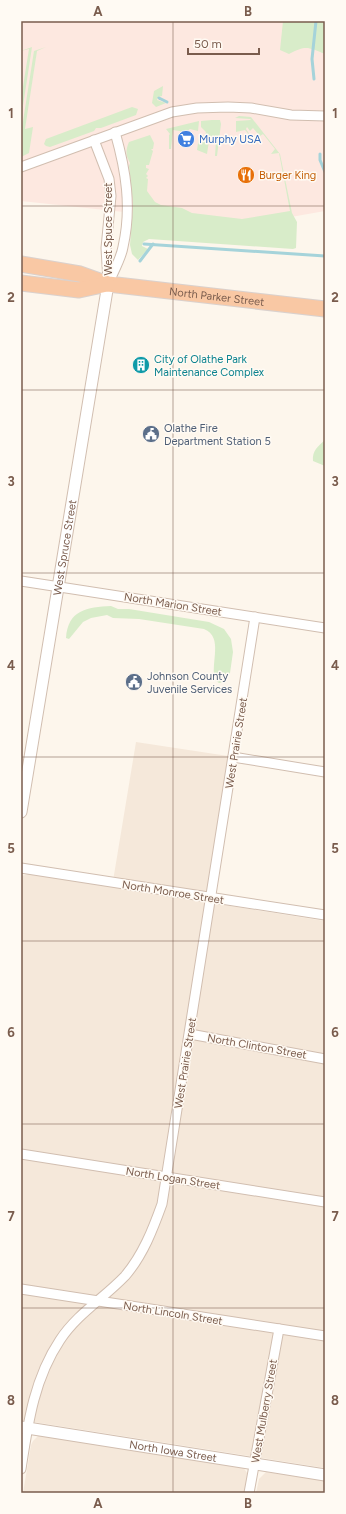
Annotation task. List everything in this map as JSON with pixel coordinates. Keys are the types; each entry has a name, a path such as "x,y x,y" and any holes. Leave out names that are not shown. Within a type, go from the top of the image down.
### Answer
{"highway":[{"name":"North Parker Street","path":"21,264 80,274 108,284 325,309"},
{"name":"North Parker Street","path":"21,283 79,290 108,284"}],"street":[{"path":"21,167 172,112 197,108 251,108 292,115 325,116"},
{"name":"West Spuce Street","path":"108,284 123,248 128,208 128,188 124,164 115,132"},
{"name":"West Spuce Street","path":"94,140 109,179 111,196 106,248 108,284"},
{"name":"West Spruce Street","path":"21,812 108,284"},
{"name":"North Marion Street","path":"21,581 325,628"},
{"name":"West Prairie Street","path":"21,1469 24,1428 36,1388 45,1366 67,1330 125,1276 140,1255 153,1231 162,1204 255,617"},
{"path":"234,757 325,772"},
{"name":"North Monroe Street","path":"21,868 325,915"},
{"name":"North Clinton Street","path":"190,1034 325,1058"},
{"name":"North Logan Street","path":"21,1154 325,1202"},
{"name":"North Lincoln Street","path":"21,1289 325,1336"},
{"name":"West Mulberry Street","path":"249,1493 279,1329"},
{"name":"North Iowa Street","path":"24,1428 325,1475"}],"shaded area":[{"path":"21,21 325,21 325,211 245,225 21,201"},
{"path":"136,742 228,756 205,902 325,921 325,1468 21,1420 21,876 29,874 112,887"},
{"path":"39,1435 243,1467 247,1473 246,1493 23,1493 31,1445"},
{"path":"266,1472 325,1480 325,1493 256,1493 259,1479"}],"green space":[{"path":"283,21 325,21 325,54 307,48 299,49 289,54 280,50"},
{"path":"32,47 21,119 21,107 23,105 21,104 21,99 29,49 21,51"},
{"path":"46,47 37,51 25,129 33,127 29,153 21,157 21,134 34,51"},
{"path":"163,86 162,96 158,97 157,100 166,103 156,107 152,103 154,91"},
{"path":"132,107 138,109 136,115 101,128 96,128 94,131 50,147 44,144 46,139"},
{"path":"239,116 251,117 280,154 292,213 297,222 296,248 149,239 143,242 142,246 148,249 138,260 132,254 130,245 133,203 129,166 130,163 127,156 127,151 129,142 150,135 154,143 153,149 151,149 153,151 149,165 146,165 146,168 149,169 146,174 148,176 146,178 148,179 147,191 155,202 161,205 182,208 192,213 242,219 290,211 279,153 271,154 275,149 263,134 260,136 253,128 250,131 247,127 246,129 252,138 245,130 236,132 236,121 251,120 235,118"},
{"path":"220,120 221,124 217,156 215,156 216,141 209,141 207,154 197,150 199,137 205,135 206,132 201,127 201,121"},
{"path":"199,121 198,131 190,129 186,132 173,130 171,149 169,149 170,134 166,129"},
{"path":"325,440 325,466 313,461 313,454"},
{"path":"111,606 118,609 129,609 209,622 224,629 231,639 233,652 230,673 224,682 219,683 215,680 215,644 210,633 204,629 139,619 113,618 107,615 91,618 83,622 69,639 66,638 70,621 80,612 94,607"}],"waterway":[{"path":"314,79 312,59 316,21"},
{"path":"159,98 167,102"},
{"path":"320,154 320,160 325,172"},
{"path":"144,244 325,256"},
{"path":"140,261 153,244"}],"place":[{"name":"Murphy USA","path":"186,139"},
{"name":"Burger King","path":"246,175"},
{"name":"City of Olathe Park Maintenance Complex","path":"141,365"},
{"name":"Olathe Fire Department Station 5","path":"151,434"},
{"name":"Johnson County Juvenile Services","path":"134,682"}]}
